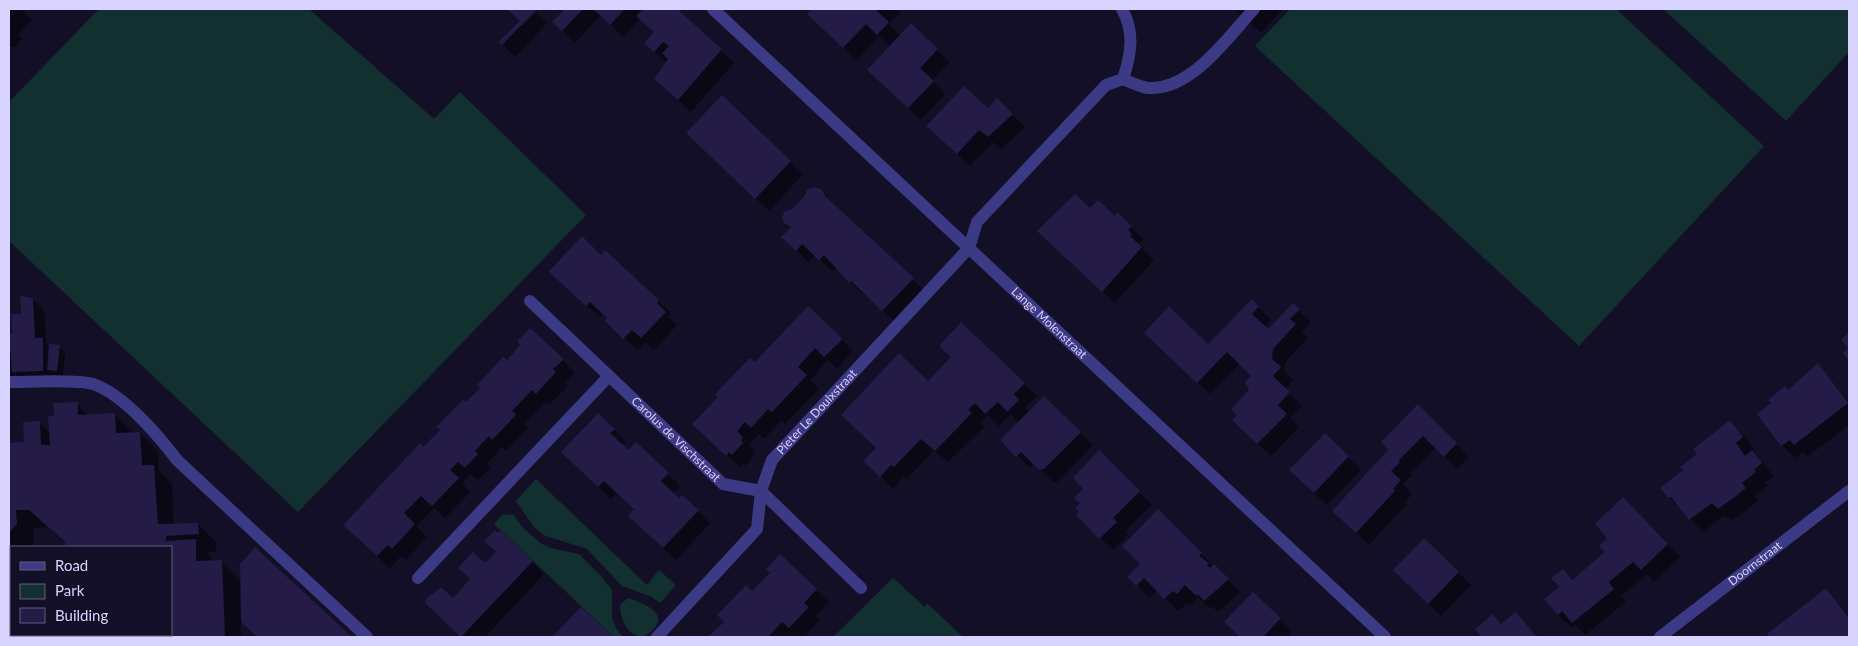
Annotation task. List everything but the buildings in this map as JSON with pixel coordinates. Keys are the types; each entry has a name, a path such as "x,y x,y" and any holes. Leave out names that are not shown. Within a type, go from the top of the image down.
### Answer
{"street":[{"name":"Lange Molenstraat","path":"713,9 1385,637"},
{"path":"1122,9 1131,35 1130,59 1123,79"},
{"path":"969,248 977,222 1106,85 1123,79 1148,88 1178,81 1199,70 1254,9"},
{"name":"Pieter Le Doulxstraat","path":"657,637 757,529 762,492 772,460 969,248"},
{"name":"Carolus de Vischstraat","path":"530,301 723,484 762,492"},
{"path":"418,578 609,376"},
{"path":"9,382 91,384 109,391 155,431 177,460 367,637"},
{"name":"Doornstraat","path":"1660,637 1849,490"},
{"path":"762,492 861,588"}],"green space":[{"path":"99,9 309,9 434,119 460,92 586,215 298,512 9,241 9,102"},
{"path":"1290,9 1616,9 1764,146 1579,346 1255,46"},
{"path":"1663,9 1849,9 1849,52 1786,121"},
{"path":"536,479 647,585 659,570 676,585 660,603 652,597 622,586 587,549 543,535 533,526 516,501"},
{"path":"503,514 514,515 522,527 542,544 550,548 579,554 601,576 612,590 612,618 617,630 623,637 614,637 494,524"},
{"path":"893,578 925,607 927,603 963,637 833,637"},
{"path":"628,598 651,608 658,618 657,624 643,637 632,633 623,621 620,605"}]}
